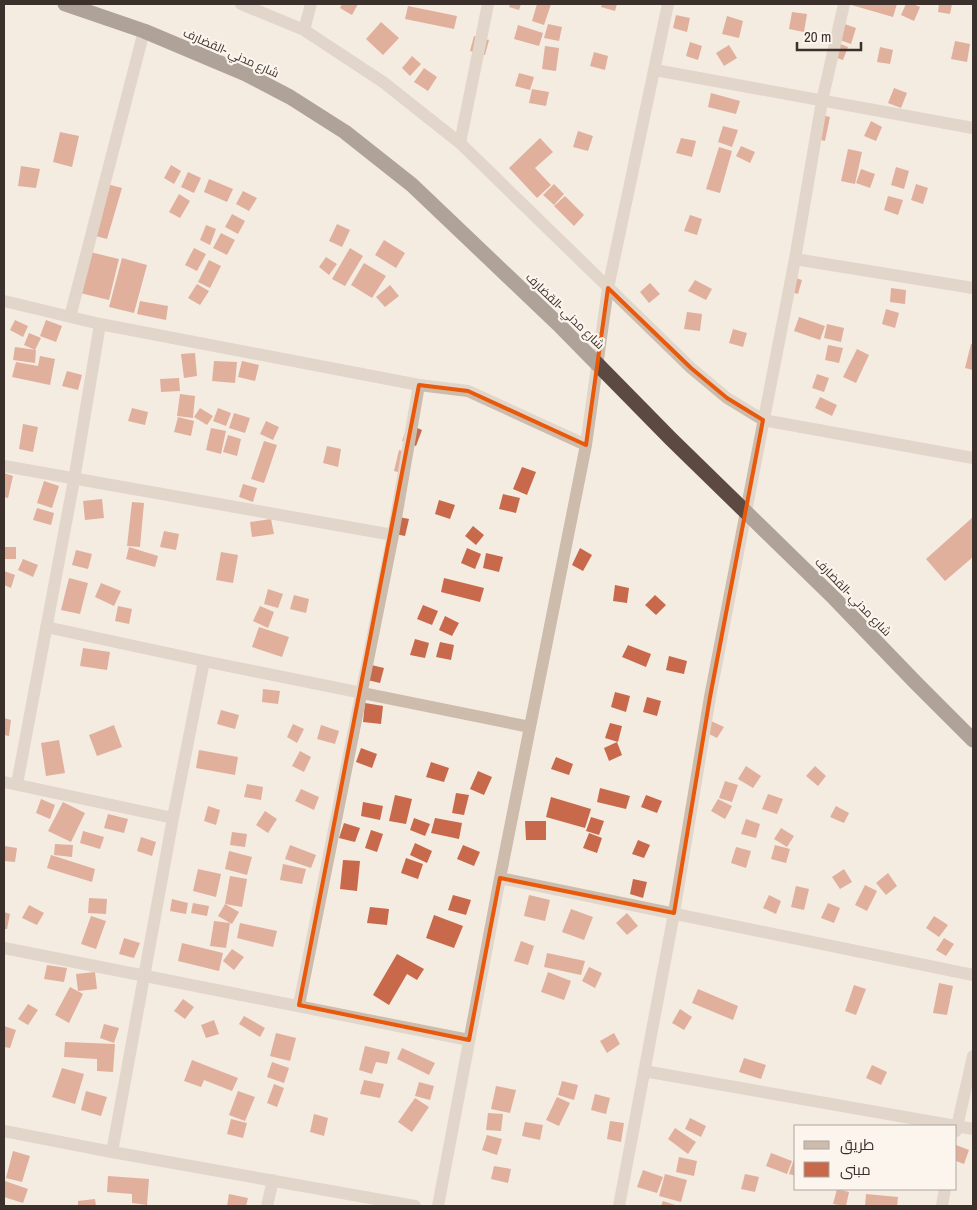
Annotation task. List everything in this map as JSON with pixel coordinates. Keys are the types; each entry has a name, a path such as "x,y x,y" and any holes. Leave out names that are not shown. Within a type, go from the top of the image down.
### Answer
{"highway":[{"name":"شارع مدني -القضارف","path":"65,4 144,31 246,74 290,97 344,132 412,185 558,324 834,598 973,740"}],"street":[{"path":"241,4 304,30 383,82 460,143 608,288 698,374 726,398 763,420 973,458"},
{"path":"304,30 311,4"},
{"path":"460,143 488,4"},
{"path":"438,1206 500,878 586,445 608,288 668,4"},
{"path":"619,1206 674,913 710,697 795,259 822,101 844,4"},
{"path":"70,317 144,31"},
{"path":"655,70 973,128"},
{"path":"795,259 973,288"},
{"path":"4,301 100,324 419,385 468,391 586,445"},
{"path":"17,784 74,480 100,324"},
{"path":"299,1005 393,535 419,385"},
{"path":"4,466 74,480 393,535"},
{"path":"46,627 204,662 530,727"},
{"path":"112,1152 173,818 204,662"},
{"path":"4,782 173,818"},
{"path":"500,878 973,975"},
{"path":"4,948 470,1040"},
{"path":"957,1125 973,1056"},
{"path":"644,1071 940,1125"},
{"path":"957,1128 973,1129"},
{"path":"4,1130 112,1152 415,1206"},
{"path":"267,1206 273,1180"},
{"path":"942,1206 945,1190"}],"highlighted area":[{"path":"608,288 691,368 727,398 763,420 710,697 674,913 500,878 469,1040 299,1005 419,385 468,391 586,445"}],"building":[{"path":"342,4 358,4 352,15 340,8"},
{"path":"510,4 521,4 519,10 509,7"},
{"path":"537,4 551,4 544,25 532,21"},
{"path":"602,4 617,4 615,11 601,7"},
{"path":"848,4 897,4 893,17"},
{"path":"906,4 920,7 914,21 901,15"},
{"path":"939,4 952,4 950,14 938,12"},
{"path":"408,6 457,16 454,29 405,19"},
{"path":"792,12 807,14 804,32 789,29"},
{"path":"676,15 690,18 687,32 673,28"},
{"path":"727,16 743,21 739,38 722,34"},
{"path":"381,22 399,38 383,55 366,39"},
{"path":"842,23 856,28 851,44 837,39"},
{"path":"548,24 562,27 559,41 544,38"},
{"path":"518,25 543,33 539,46 514,39"},
{"path":"474,36 489,40 485,55 470,51"},
{"path":"833,41 848,47 843,60 828,55"},
{"path":"955,41 970,44 967,62 951,59"},
{"path":"690,42 702,46 698,60 686,56"},
{"path":"729,45 737,58 724,66 716,53"},
{"path":"545,46 559,48 556,71 542,69"},
{"path":"880,47 893,50 890,64 877,62"},
{"path":"594,52 608,56 605,70 590,66"},
{"path":"412,56 421,64 410,76 402,68"},
{"path":"424,68 437,77 428,91 414,82"},
{"path":"519,73 534,77 530,90 515,86"},
{"path":"894,88 907,93 901,108 888,103"},
{"path":"532,89 549,92 546,106 529,103"},
{"path":"711,93 740,101 736,114 708,107"},
{"path":"817,114 830,117 825,141 812,138"},
{"path":"871,121 882,127 876,141 864,136"},
{"path":"723,126 738,130 732,147 718,142"},
{"path":"578,131 593,136 588,151 573,147"},
{"path":"60,132 79,136 72,167 53,162"},
{"path":"540,138 553,152 535,168 551,185 537,198 509,168"},
{"path":"681,138 696,141 692,157 676,153"},
{"path":"741,146 755,152 750,163 736,156"},
{"path":"719,147 732,151 720,193 706,189"},
{"path":"848,149 862,152 855,184 841,181"},
{"path":"171,165 181,171 174,184 164,178"},
{"path":"21,166 40,169 36,188 18,186"},
{"path":"896,167 909,171 904,189 891,185"},
{"path":"861,169 875,174 870,188 856,183"},
{"path":"188,172 201,178 194,193 181,187"},
{"path":"209,179 233,189 227,202 204,192"},
{"path":"103,183 122,188 107,239 88,234"},
{"path":"554,184 564,194 554,205 543,195"},
{"path":"916,184 928,188 923,204 911,200"},
{"path":"243,191 257,198 249,211 236,204"},
{"path":"179,194 190,201 180,218 169,212"},
{"path":"565,196 584,215 574,226 554,206"},
{"path":"888,196 903,200 898,215 884,210"},
{"path":"232,214 245,221 238,234 225,227"},
{"path":"690,215 702,219 697,235 684,231"},
{"path":"337,224 350,230 342,247 329,241"},
{"path":"206,225 216,229 210,245 200,240"},
{"path":"221,233 235,240 227,255 213,248"},
{"path":"384,240 405,253 396,268 375,255"},
{"path":"194,248 206,254 197,271 185,265"},
{"path":"350,248 363,256 345,286 332,279"},
{"path":"90,252 119,259 109,300 80,293"},
{"path":"326,257 337,264 329,275 319,267"},
{"path":"122,258 147,265 134,313 109,307"},
{"path":"209,260 221,266 210,288 198,282"},
{"path":"364,263 386,276 372,298 351,285"},
{"path":"789,276 802,280 798,294 785,290"},
{"path":"695,280 712,289 706,300 688,291"},
{"path":"650,283 660,294 649,303 640,292"},
{"path":"197,284 209,291 200,305 188,298"},
{"path":"390,285 399,296 385,307 376,297"},
{"path":"891,288 906,290 905,304 890,302"},
{"path":"140,301 168,306 166,320 137,314"},
{"path":"886,309 899,313 895,328 882,324"},
{"path":"687,312 702,314 700,331 684,329"},
{"path":"799,317 825,326 820,340 794,331"},
{"path":"15,320 28,326 23,337 10,330"},
{"path":"46,320 62,326 56,342 40,336"},
{"path":"827,324 844,328 841,342 824,338"},
{"path":"733,329 747,333 743,347 729,343"},
{"path":"29,333 41,338 35,350 24,345"},
{"path":"971,344 973,344 973,370 965,368"},
{"path":"828,345 843,348 839,363 825,360"},
{"path":"15,347 36,350 35,363 13,360"},
{"path":"857,349 869,355 856,383 843,377"},
{"path":"195,353 197,376 184,378 181,354"},
{"path":"40,356 55,359 50,385 12,377 16,362 38,366"},
{"path":"214,361 237,362 235,383 212,381"},
{"path":"242,361 259,365 255,381 238,377"},
{"path":"67,371 82,375 78,390 62,386"},
{"path":"817,374 829,378 824,392 812,388"},
{"path":"179,378 180,391 161,392 160,379"},
{"path":"180,394 195,396 193,418 177,416"},
{"path":"820,397 837,405 832,416 815,408"},
{"path":"132,408 148,412 145,425 128,421"},
{"path":"200,408 213,416 207,425 194,417"},
{"path":"218,408 231,413 226,426 213,421"},
{"path":"234,413 250,418 245,433 229,428"},
{"path":"178,417 194,421 191,436 174,432"},
{"path":"266,421 279,427 273,440 260,434"},
{"path":"23,424 38,427 33,452 19,449"},
{"path":"408,424 422,430 416,446 402,441"},
{"path":"211,428 226,431 221,454 206,450"},
{"path":"228,435 241,439 237,456 223,452"},
{"path":"264,441 277,445 264,483 251,479"},
{"path":"327,446 341,449 338,467 323,463"},
{"path":"399,450 411,453 406,474 394,471"},
{"path":"522,467 536,472 527,495 513,489"},
{"path":"4,473 13,476 8,498 4,497"},
{"path":"44,481 59,486 52,508 37,503"},
{"path":"243,484 257,488 253,502 239,497"},
{"path":"503,494 520,498 516,513 499,509"},
{"path":"102,499 104,518 85,520 83,501"},
{"path":"439,500 455,505 450,519 435,514"},
{"path":"132,502 144,503 140,547 127,546"},
{"path":"37,508 54,513 51,525 33,520"},
{"path":"394,516 409,519 405,536 390,533"},
{"path":"973,517 973,557 945,581 926,559"},
{"path":"271,519 274,534 252,537 250,522"},
{"path":"473,526 484,535 476,545 465,536"},
{"path":"164,531 179,534 176,550 160,547"},
{"path":"4,547 16,547 16,559 4,559"},
{"path":"129,547 158,556 155,567 126,559"},
{"path":"467,548 481,554 475,569 461,563"},
{"path":"580,548 592,555 583,571 572,565"},
{"path":"76,550 92,554 88,569 72,565"},
{"path":"221,552 238,555 233,583 216,580"},
{"path":"486,553 503,557 499,572 483,568"},
{"path":"23,559 38,565 33,577 18,570"},
{"path":"4,571 15,575 11,588 4,585"},
{"path":"69,578 88,583 80,614 61,610"},
{"path":"444,578 484,588 480,602 441,592"},
{"path":"101,583 121,591 114,606 95,597"},
{"path":"615,585 629,588 627,603 613,601"},
{"path":"268,589 283,594 278,608 264,604"},
{"path":"294,595 309,599 306,613 290,609"},
{"path":"655,595 666,605 656,615 645,605"},
{"path":"423,605 438,611 432,625 417,619"},
{"path":"118,606 132,609 129,624 115,621"},
{"path":"260,606 274,612 268,628 253,621"},
{"path":"445,616 459,623 452,636 439,630"},
{"path":"259,627 289,637 282,657 252,647"},
{"path":"415,639 429,643 425,658 410,655"},
{"path":"440,642 454,645 451,660 436,657"},
{"path":"628,645 651,654 646,667 622,657"},
{"path":"83,648 110,652 107,670 80,666"},
{"path":"669,656 687,661 684,674 666,670"},
{"path":"363,663 384,668 380,683 359,678"},
{"path":"263,689 280,691 278,704 262,702"},
{"path":"615,692 630,696 626,712 611,707"},
{"path":"647,697 661,701 657,716 643,712"},
{"path":"365,703 383,706 381,724 363,722"},
{"path":"221,710 239,715 235,729 217,724"},
{"path":"4,718 11,720 9,736 4,735"},
{"path":"711,721 724,727 717,738 705,732"},
{"path":"610,723 622,726 618,742 605,738"},
{"path":"293,724 304,729 297,743 287,737"},
{"path":"114,725 122,747 97,756 89,735"},
{"path":"321,725 339,731 335,744 317,739"},
{"path":"59,740 65,773 46,776 41,743"},
{"path":"617,742 622,755 609,761 604,748"},
{"path":"361,748 377,754 372,768 356,762"},
{"path":"199,750 238,757 235,775 196,768"},
{"path":"300,751 311,757 304,772 292,766"},
{"path":"556,757 573,764 569,775 551,769"},
{"path":"431,762 449,768 444,782 426,777"},
{"path":"746,766 761,776 753,788 738,779"},
{"path":"815,766 826,776 818,786 806,776"},
{"path":"478,771 492,777 484,795 470,789"},
{"path":"725,781 738,785 732,802 719,798"},
{"path":"247,784 263,787 261,800 244,797"},
{"path":"600,788 630,796 626,809 597,802"},
{"path":"301,789 319,797 314,810 295,801"},
{"path":"456,793 469,795 464,815 452,813"},
{"path":"768,794 783,799 777,814 762,809"},
{"path":"395,795 412,799 406,824 389,821"},
{"path":"646,795 662,801 657,813 641,807"},
{"path":"551,797 591,809 585,828 546,817"},
{"path":"41,799 55,805 50,819 36,813"},
{"path":"718,799 732,806 725,819 711,811"},
{"path":"63,802 85,813 71,842 48,831"},
{"path":"363,802 383,806 380,820 361,816"},
{"path":"208,806 220,810 216,825 204,821"},
{"path":"836,806 849,813 844,823 830,817"},
{"path":"265,811 277,819 268,833 256,825"},
{"path":"108,814 128,819 124,833 104,828"},
{"path":"591,817 604,821 599,835 586,831"},
{"path":"414,818 430,824 425,836 410,830"},
{"path":"435,818 462,823 459,839 431,833"},
{"path":"746,819 760,824 756,838 741,834"},
{"path":"525,821 546,821 546,840 526,840"},
{"path":"344,823 360,828 355,842 339,838"},
{"path":"781,828 794,836 787,847 774,839"},
{"path":"371,830 383,834 377,852 365,848"},
{"path":"83,831 104,837 100,849 80,843"},
{"path":"232,832 247,834 245,847 230,845"},
{"path":"589,833 602,838 597,853 583,848"},
{"path":"141,837 156,842 152,856 137,851"},
{"path":"638,840 650,845 644,858 632,854"},
{"path":"415,843 432,851 427,863 410,855"},
{"path":"55,844 73,845 72,857 54,855"},
{"path":"290,845 316,855 311,868 285,859"},
{"path":"463,845 480,852 474,866 457,859"},
{"path":"775,845 790,849 786,863 771,859"},
{"path":"4,846 17,848 15,862 4,861"},
{"path":"736,847 751,851 746,868 731,863"},
{"path":"229,851 252,857 247,875 225,869"},
{"path":"51,855 95,869 92,882 47,868"},
{"path":"406,858 423,864 418,879 401,873"},
{"path":"343,860 360,861 357,891 340,889"},
{"path":"283,864 306,869 302,884 280,880"},
{"path":"198,869 221,874 216,897 193,891"},
{"path":"844,869 852,882 840,889 832,877"},
{"path":"888,873 897,886 886,895 876,883"},
{"path":"230,876 247,879 242,907 225,904"},
{"path":"633,879 647,882 643,898 630,894"},
{"path":"865,885 877,891 867,911 855,905"},
{"path":"796,886 809,889 804,910 791,907"},
{"path":"453,895 471,900 466,915 448,910"},
{"path":"529,895 550,900 545,921 524,916"},
{"path":"769,895 781,901 776,914 763,908"},
{"path":"89,898 107,899 106,914 88,913"},
{"path":"172,899 188,903 186,914 170,911"},
{"path":"193,903 209,906 207,916 191,913"},
{"path":"828,903 840,908 834,923 821,918"},
{"path":"225,904 239,912 232,924 218,916"},
{"path":"29,905 44,913 37,925 22,918"},
{"path":"370,907 389,909 387,925 367,923"},
{"path":"571,909 593,917 584,940 562,932"},
{"path":"4,912 10,914 7,929 4,929"},
{"path":"627,913 638,926 627,935 616,923"},
{"path":"434,915 463,926 454,948 426,938"},
{"path":"91,916 106,921 96,949 81,944"},
{"path":"934,916 948,925 939,937 926,928"},
{"path":"214,921 230,923 226,948 210,946"},
{"path":"240,923 277,931 273,947 237,938"},
{"path":"124,938 140,943 134,958 119,954"},
{"path":"944,938 954,944 946,956 936,950"},
{"path":"521,941 534,946 528,965 514,961"},
{"path":"182,943 223,953 219,971 178,961"},
{"path":"232,949 244,957 234,970 223,961"},
{"path":"547,953 585,961 581,975 544,967"},
{"path":"397,954 424,969 417,980 407,974 389,1005 373,995"},
{"path":"47,965 67,968 64,982 44,979"},
{"path":"589,967 602,973 595,988 582,981"},
{"path":"95,972 97,989 78,991 76,974"},
{"path":"548,972 571,981 564,1000 541,992"},
{"path":"939,983 953,986 947,1015 933,1013"},
{"path":"854,985 866,989 856,1015 845,1011"},
{"path":"70,987 83,994 69,1023 55,1015"},
{"path":"698,989 738,1006 733,1020 692,1003"},
{"path":"183,999 194,1007 185,1019 174,1011"},
{"path":"28,1004 38,1010 28,1025 18,1019"},
{"path":"680,1009 692,1017 684,1030 672,1023"},
{"path":"244,1016 265,1028 260,1037 239,1024"},
{"path":"214,1020 219,1034 206,1038 201,1025"},
{"path":"104,1024 119,1028 114,1043 100,1038"},
{"path":"4,1026 16,1030 10,1048 4,1047"},
{"path":"276,1033 296,1038 290,1061 270,1056"},
{"path":"614,1033 620,1044 607,1053 600,1041"},
{"path":"65,1042 115,1044 113,1072 97,1071 97,1059 64,1057"},
{"path":"365,1046 390,1052 387,1064 376,1062 372,1074 359,1070"},
{"path":"402,1048 435,1063 429,1075 397,1059"},
{"path":"744,1058 766,1065 761,1079 739,1072"},
{"path":"192,1060 238,1078 232,1091 204,1080 201,1087 184,1081"},
{"path":"272,1062 289,1068 284,1083 267,1077"},
{"path":"872,1065 887,1072 881,1085 866,1078"},
{"path":"62,1068 84,1074 75,1104 52,1097"},
{"path":"364,1080 384,1084 380,1098 360,1094"},
{"path":"562,1081 578,1085 574,1100 558,1095"},
{"path":"419,1082 434,1086 430,1100 415,1096"},
{"path":"274,1084 284,1088 277,1107 267,1103"},
{"path":"496,1086 516,1090 510,1113 491,1109"},
{"path":"86,1091 107,1097 101,1116 81,1110"},
{"path":"238,1091 255,1097 245,1121 229,1115"},
{"path":"595,1094 610,1098 606,1114 591,1110"},
{"path":"557,1097 570,1103 559,1126 546,1120"},
{"path":"415,1098 429,1107 412,1132 398,1122"},
{"path":"488,1113 503,1114 501,1131 486,1130"},
{"path":"314,1114 328,1118 324,1136 310,1132"},
{"path":"690,1118 706,1126 701,1137 685,1129"},
{"path":"231,1119 247,1123 243,1138 227,1134"},
{"path":"610,1121 624,1123 621,1142 607,1139"},
{"path":"525,1122 543,1125 540,1140 522,1136"},
{"path":"675,1128 696,1142 688,1154 668,1139"},
{"path":"487,1135 502,1139 497,1155 482,1150"},
{"path":"957,1145 969,1150 964,1164 957,1161"},
{"path":"13,1151 30,1156 22,1182 6,1178"},
{"path":"771,1153 792,1161 787,1174 766,1166"},
{"path":"679,1157 697,1161 694,1176 676,1172"},
{"path":"794,1159 794,1175 789,1174"},
{"path":"494,1166 511,1169 508,1183 491,1179"},
{"path":"643,1170 663,1177 657,1193 637,1187"},
{"path":"665,1174 687,1180 681,1202 659,1196"},
{"path":"745,1174 759,1177 755,1192 741,1189"},
{"path":"108,1176 149,1179 147,1205 132,1203 132,1194 107,1192"},
{"path":"5,1181 28,1189 23,1203 4,1197"},
{"path":"837,1190 849,1192 846,1206 833,1204"},
{"path":"229,1194 248,1198 246,1206 227,1206"},
{"path":"866,1194 898,1197 897,1206 865,1206"},
{"path":"95,1199 96,1206 78,1206 78,1201"},
{"path":"663,1201 678,1206 661,1206"}]}
